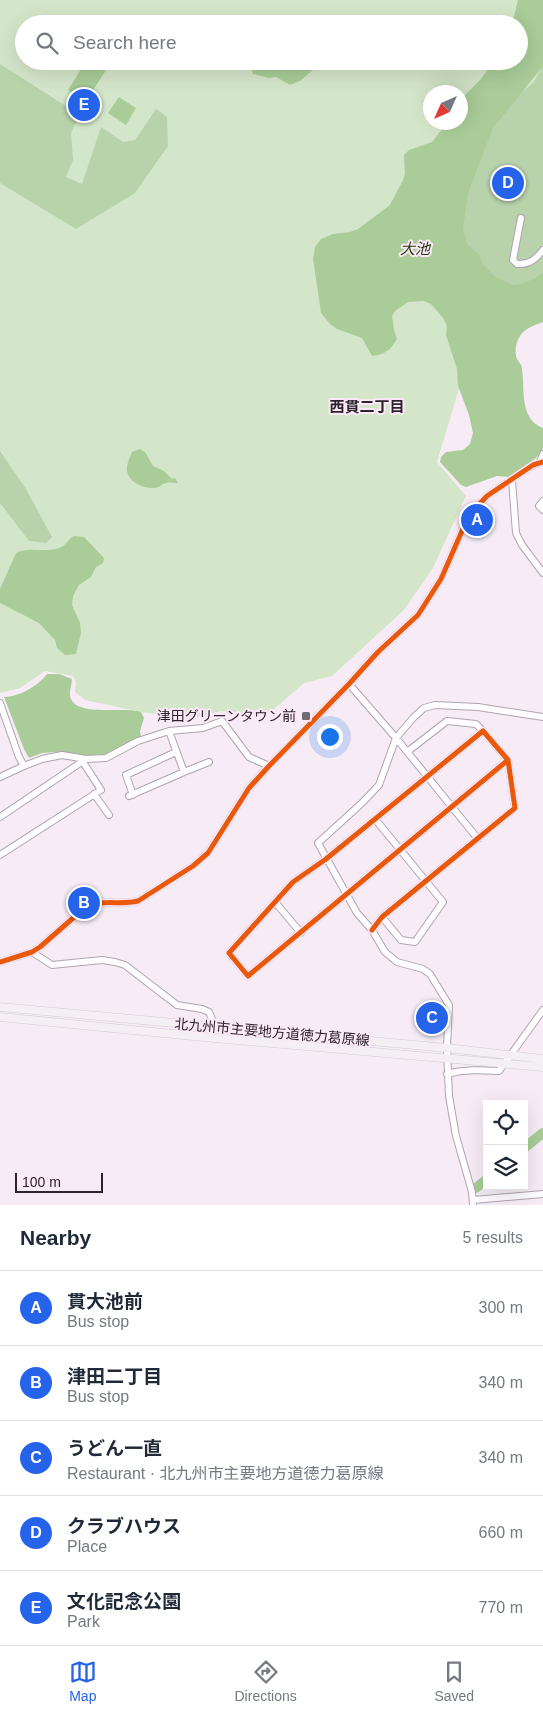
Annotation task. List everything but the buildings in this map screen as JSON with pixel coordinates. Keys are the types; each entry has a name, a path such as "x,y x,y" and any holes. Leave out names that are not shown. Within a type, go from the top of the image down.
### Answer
{"main road":[{"name":"北九州市主要地方道徳力葛原線","path":"0,1007 447,1048 543,1059"},
{"name":"北九州市主要地方道徳力葛原線","path":"0,1017 448,1060 543,1067"}],"street":[{"path":"521,218 513,260 517,264 527,264 543,250"},
{"path":"0,962 32,952 40,947 88,905 96,903 138,902 202,859 222,834 249,788 378,652 418,615 441,579 470,515 487,496 542,462 543,454"},
{"path":"512,480 516,533 522,545 543,573"},
{"path":"543,501 540,506 543,510"},
{"path":"349,684 396,738 478,839"},
{"path":"0,703 24,766"},
{"path":"543,718 478,707 436,705 424,708 396,738 379,785 318,842 357,913 372,930 386,952 392,959 423,969 430,974 449,1004 447,1048 449,1096 456,1136 473,1203 543,1194"},
{"path":"0,777 42,759 62,755 85,760 106,758 138,740 168,731 203,728 222,721 249,757 269,766"},
{"path":"372,930 382,917 515,808 508,760 476,724 447,721 407,752"},
{"path":"168,731 184,772"},
{"path":"483,731 428,778 326,859 293,882 229,953 248,976 508,760"},
{"path":"176,752 126,775 131,796 209,762"},
{"path":"0,855 101,790 85,760"},
{"path":"0,817 85,760"},
{"path":"94,794 109,815"},
{"path":"375,819 443,902 415,942 401,940 382,917"},
{"path":"275,902 301,933"},
{"path":"32,952 52,965 102,960 125,966 177,1005 209,1012 212,1019 214,1038"},
{"path":"447,1074 476,1069 499,1071 543,1010"}],"shaded area":[{"path":"0,0 543,0 543,261 483,309 437,462 466,496 433,568 404,610 332,676 304,683 274,709 259,716 221,711 187,718 141,712 85,700 75,692 76,682 73,676 45,671 20,688 0,693"},
{"path":"0,64 80,115 71,133 73,160 66,177 82,184 101,127 123,142 135,140 156,109 167,117 168,146 135,193 76,229 0,183"},
{"path":"543,64 543,281 503,289 458,252 460,197 494,121 516,97 534,82"},
{"path":"0,451 26,489 52,537 46,543 29,541 0,503"}],"water":[{"name":"大池","path":"518,0 543,0 543,66 493,128 468,193 463,228 467,244 480,256 482,263 494,276 512,285 521,284 543,273 543,322 530,327 522,333 517,341 516,356 522,367 527,411 535,424 543,428 543,448 536,458 509,477 497,476 466,487 461,485 440,462 441,457 446,452 463,450 470,444 473,433 469,415 458,386 457,369 446,335 447,326 443,318 431,304 424,301 408,302 395,311 392,316 397,339 387,351 372,356 362,338 337,329 321,313 313,259 315,247 321,239 333,234 358,229 390,205 403,180 405,174 404,155 409,150 432,142 441,130 468,130 468,92 487,70 528,70 528,15 514,15"},
{"path":"80,70 106,70 86,101 68,90"},
{"path":"252,70 313,70 300,81 290,85 276,77 269,78 253,74"},
{"path":"119,97 136,108 126,125 108,113"},
{"path":"140,449 145,452 153,466 164,471 172,479 175,478 178,483 165,483 157,488 151,488 134,482 128,475 127,466 132,452"},
{"path":"74,536 84,537 104,558 103,563 96,567 91,577 79,585 73,596 72,605 80,623 81,633 76,654 65,655 57,648 55,640 39,623 0,603 0,589 16,553 25,550 59,548"},
{"path":"47,674 59,674 72,679 71,699 83,708 134,710 141,712 144,718 140,731 141,737 97,758 57,752 42,753 29,758 4,697 10,697 28,690 39,683"}],"waterway":[{"path":"528,1145 543,1133"},
{"path":"476,1188 483,1182"}],"cycle path":[{"path":"0,962 32,952 40,947 88,905 138,901 193,866 208,853 249,788 378,652 418,615 441,579 469,515 487,496 533,465 543,462"},
{"path":"372,930 382,917 515,808 508,760 483,731 326,859 293,882 229,953 248,976 508,760"}],"place":[{"name":"文化記念公園","path":"84,105"},
{"name":"クラブハウス","path":"508,183"},
{"name":"貫大池前","path":"477,520"},
{"name":"津田グリーンタウン前","path":"306,716"},
{"name":"津田二丁目","path":"84,903"},
{"name":"うどん一直","path":"432,1018"}],"district":[{"name":"西貫二丁目","path":"367,407"}]}
